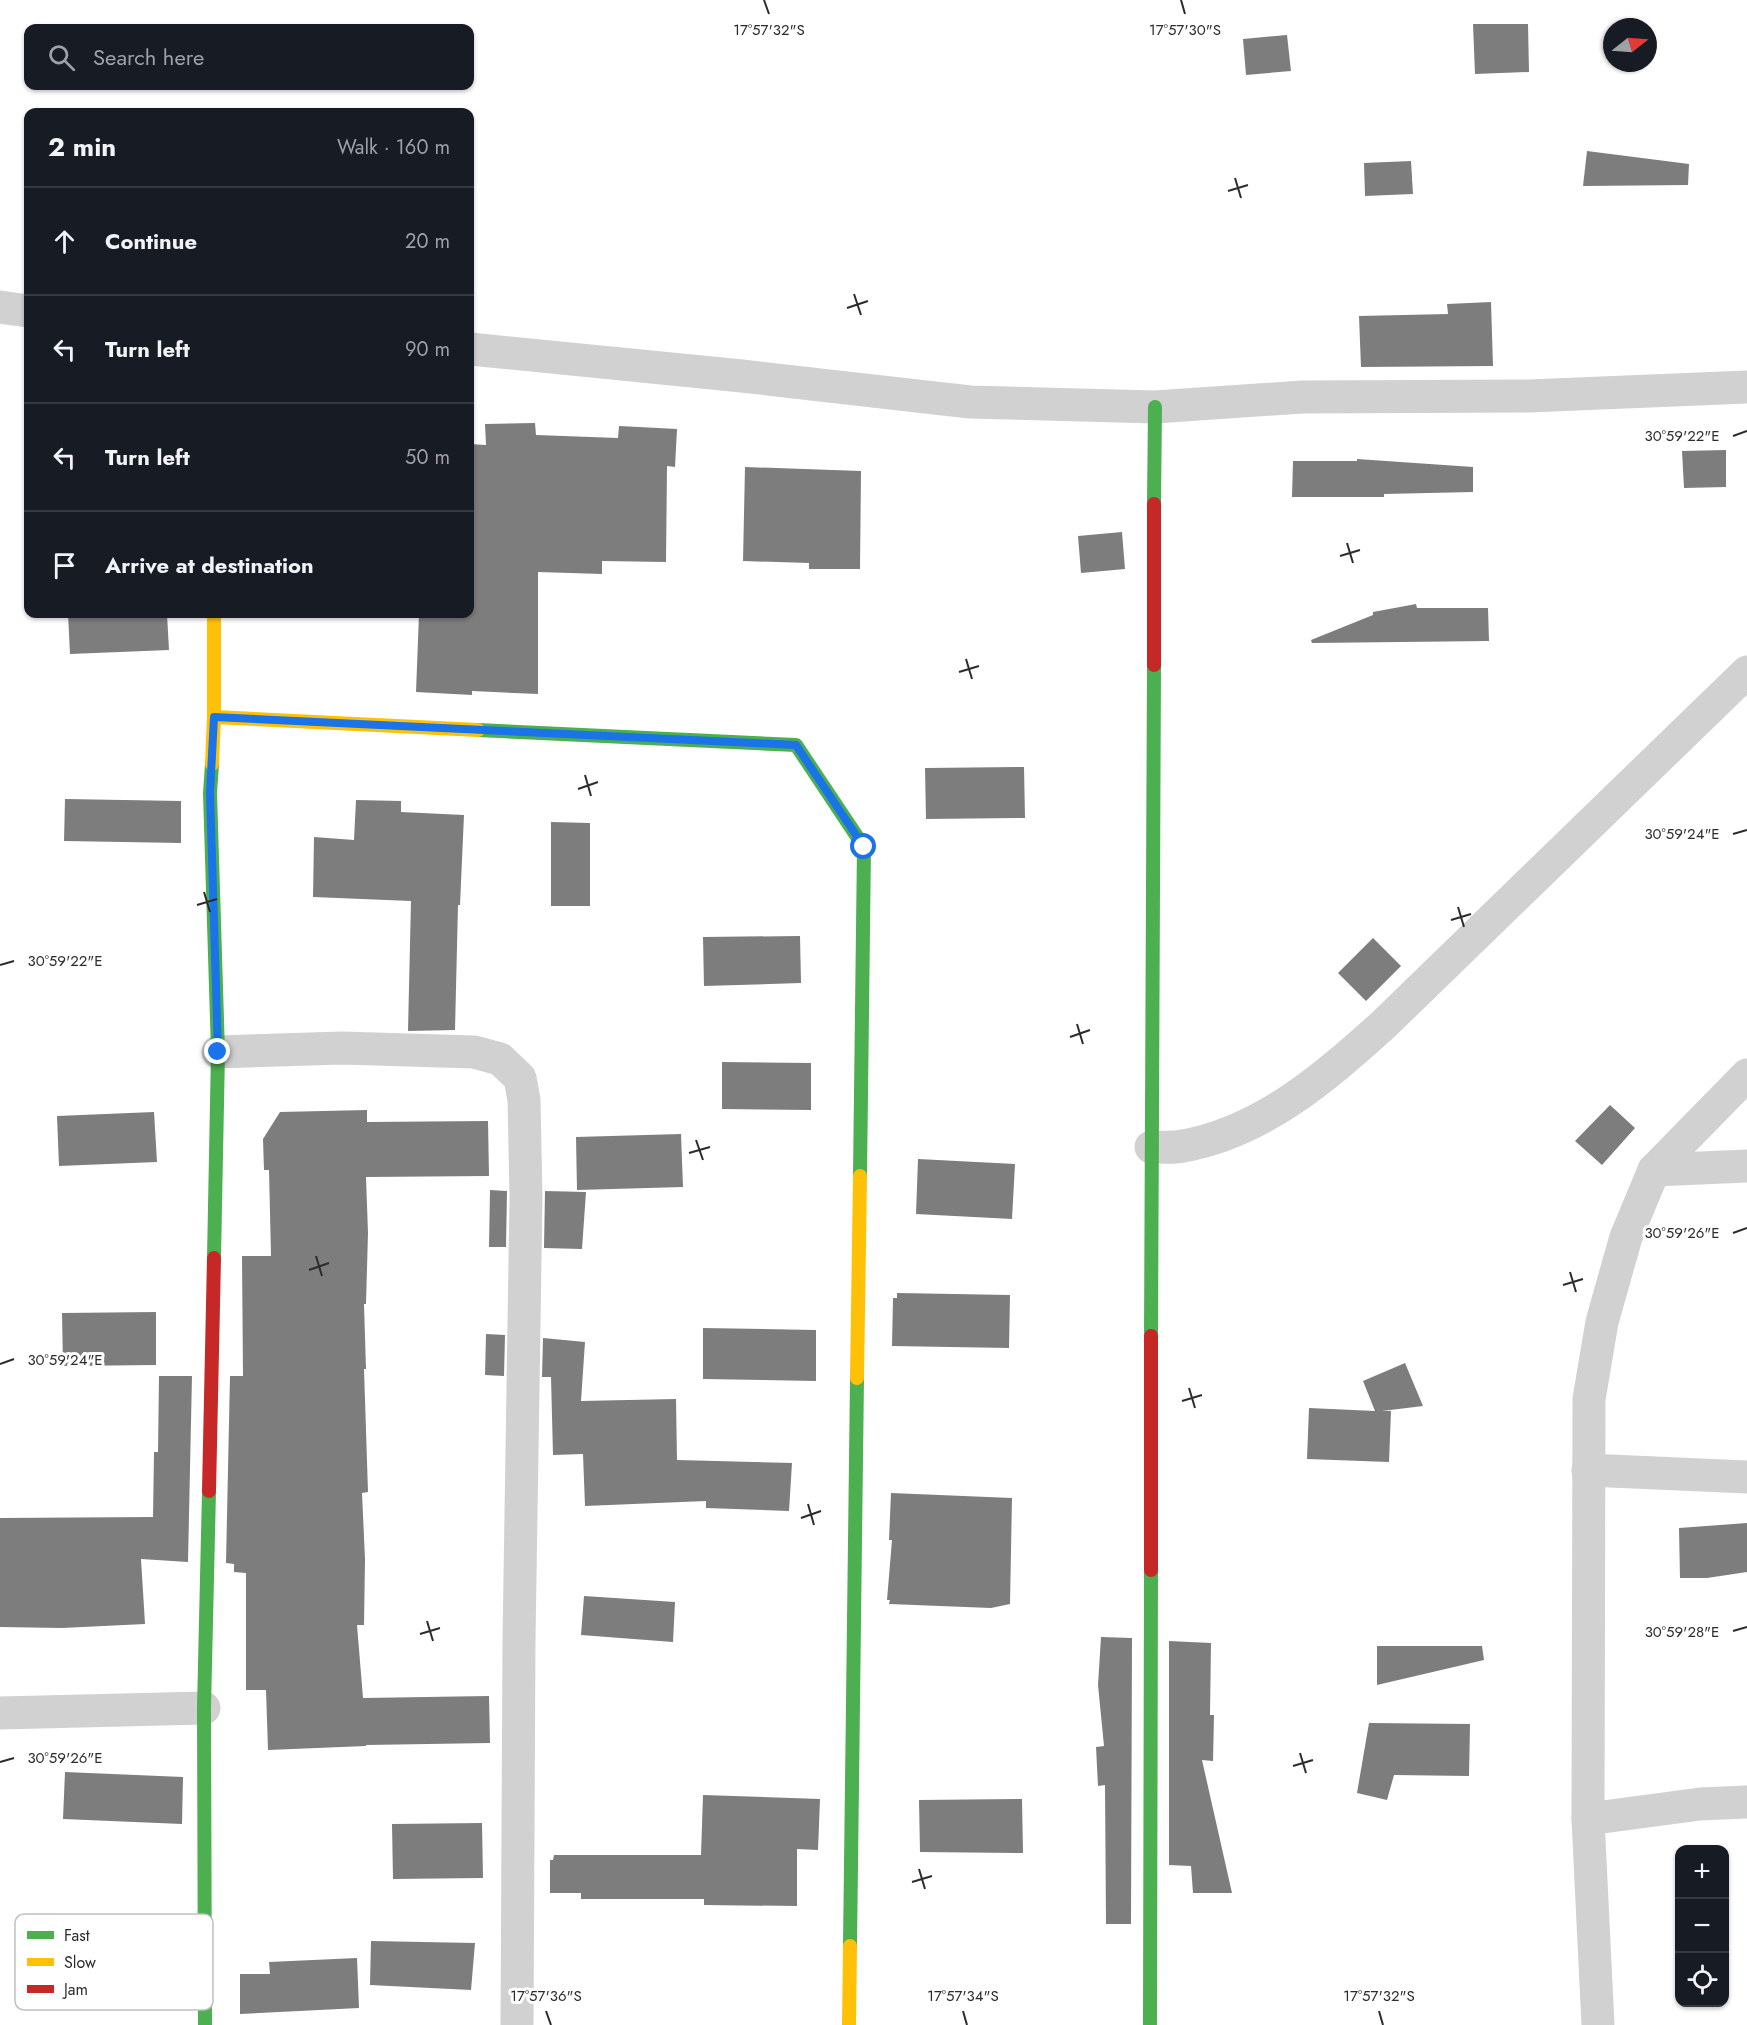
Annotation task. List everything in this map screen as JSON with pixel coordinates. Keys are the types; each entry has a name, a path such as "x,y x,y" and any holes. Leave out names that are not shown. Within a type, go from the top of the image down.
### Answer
{"street":[{"path":"0,307 24,311"},
{"path":"474,349 742,376 970,402 1155,407 1302,397 1529,396 1747,387"},
{"path":"1150,2025 1155,407"},
{"path":"205,1914 204,1708 218,1052 210,793 214,717 214,618"},
{"path":"1151,1147 1181,1147 1215,1139 1283,1107 1330,1072 1382,1026 1747,672"},
{"path":"214,717 796,745 864,847 849,2025"},
{"path":"218,1052 342,1048 474,1052 501,1059 520,1078 524,1100 526,1197 519,1640 517,2025"},
{"path":"1598,2025 1588,1819 1589,1399 1602,1322 1626,1237 1654,1170 1747,1075"},
{"path":"1654,1170 1747,1166"},
{"path":"1588,1470 1747,1478"},
{"path":"0,1713 204,1708"},
{"path":"1588,1819 1700,1804 1747,1802"},
{"path":"205,2010 205,2025"}],"building":[{"path":"1473,24 1528,24 1529,72 1475,74"},
{"path":"1287,35 1291,71 1246,75 1243,39"},
{"path":"1587,151 1689,164 1688,185 1583,186"},
{"path":"1411,161 1413,194 1365,196 1364,163"},
{"path":"1491,302 1493,366 1361,367 1359,316 1448,314 1447,304"},
{"path":"535,423 536,435 618,438 619,426 677,429 675,467 667,466 666,562 602,561 602,574 538,572 538,694 472,691 472,695 416,692 419,618 474,618 474,444 486,445 485,424"},
{"path":"1726,450 1726,487 1684,488 1682,451"},
{"path":"1357,459 1473,467 1473,492 1384,494 1384,497 1292,497 1293,461 1357,461"},
{"path":"745,467 861,471 860,569 809,569 809,563 743,561"},
{"path":"1122,532 1125,569 1081,573 1078,536"},
{"path":"1416,604 1417,608 1488,608 1489,641 1312,643 1311,640 1373,615 1373,612"},
{"path":"68,618 167,618 169,650 70,654"},
{"path":"1024,767 1025,818 926,819 925,768"},
{"path":"65,799 181,801 181,843 64,841"},
{"path":"356,800 401,801 401,812 464,815 460,905 458,905 455,1030 408,1031 411,901 313,897 314,837 354,840"},
{"path":"551,822 590,823 590,906 551,906"},
{"path":"800,936 801,983 704,986 703,937"},
{"path":"1373,938 1401,966 1366,1001 1338,973"},
{"path":"722,1062 811,1063 811,1110 722,1109"},
{"path":"1610,1105 1635,1128 1602,1165 1575,1141"},
{"path":"367,1110 367,1122 488,1121 489,1176 366,1177 368,1233 366,1304 364,1304 366,1369 364,1369 368,1492 362,1493 365,1559 364,1625 357,1625 363,1698 489,1696 490,1743 366,1745 268,1750 266,1690 246,1690 246,1573 234,1572 234,1564 226,1563 230,1376 243,1376 242,1256 271,1256 269,1170 264,1170 263,1139 280,1112"},
{"path":"154,1112 157,1162 59,1166 57,1116"},
{"path":"681,1134 683,1187 577,1190 576,1137"},
{"path":"918,1159 1015,1164 1012,1219 916,1214"},
{"path":"490,1190 507,1191 506,1247 489,1247"},
{"path":"545,1191 586,1192 582,1249 544,1248"},
{"path":"897,1293 1010,1295 1009,1348 892,1346 893,1298 897,1298"},
{"path":"156,1312 156,1365 63,1366 62,1313"},
{"path":"703,1328 816,1330 816,1381 703,1379"},
{"path":"486,1334 505,1335 504,1376 485,1375"},
{"path":"543,1338 585,1342 581,1401 676,1399 677,1460 792,1463 789,1511 706,1508 706,1501 585,1506 583,1454 553,1455 551,1377 542,1377"},
{"path":"1405,1363 1423,1406 1382,1411 1391,1411 1389,1462 1307,1459 1309,1408 1375,1411 1363,1381"},
{"path":"159,1376 192,1376 188,1562 141,1559 145,1624 62,1628 0,1627 0,1518 153,1517 154,1452 158,1452"},
{"path":"891,1493 1012,1498 1010,1604 991,1608 889,1604 890,1600 887,1600 892,1540 889,1540"},
{"path":"1747,1523 1747,1572 1707,1578 1680,1578 1679,1528"},
{"path":"584,1596 675,1602 673,1642 581,1635"},
{"path":"1101,1637 1132,1638 1131,1924 1106,1924 1105,1785 1098,1786 1096,1747 1104,1746 1098,1685"},
{"path":"1169,1641 1211,1643 1210,1715 1214,1715 1213,1761 1202,1760 1232,1893 1193,1893 1191,1866 1169,1865"},
{"path":"1377,1646 1482,1646 1484,1660 1377,1685"},
{"path":"1369,1723 1470,1724 1469,1776 1394,1775 1387,1800 1357,1793"},
{"path":"65,1772 183,1777 182,1824 63,1819"},
{"path":"703,1795 820,1799 818,1850 797,1849 797,1906 704,1905 704,1899 581,1899 581,1893 550,1893 550,1860 553,1860 554,1855 701,1855"},
{"path":"1022,1799 1023,1853 920,1852 919,1800"},
{"path":"482,1823 483,1878 393,1879 392,1824"},
{"path":"371,1941 475,1943 471,1990 370,1985"},
{"path":"357,1958 359,2008 240,2014 240,1974 270,1974 269,1962"}],"traffic: fast":[{"path":"1154,504 1155,407"},
{"path":"1151,1336 1154,665"},
{"path":"478,730 796,745 864,847 860,1176"},
{"path":"212,764 210,793 218,1052 214,1258"},
{"path":"850,1946 857,1378"},
{"path":"205,1914 204,1708 209,1491"},
{"path":"1150,2025 1151,1570"},
{"path":"205,2010 205,2025"}],"traffic: slow":[{"path":"212,764 214,618"},
{"path":"214,717 478,730"},
{"path":"857,1378 860,1176"},
{"path":"849,2025 850,1946"}],"traffic: jam":[{"path":"1154,504 1154,665"},
{"path":"209,1491 214,1258"},
{"path":"1151,1336 1151,1570"}],"route":[{"path":"218,1052 210,793 214,717 796,745 864,847"}]}
